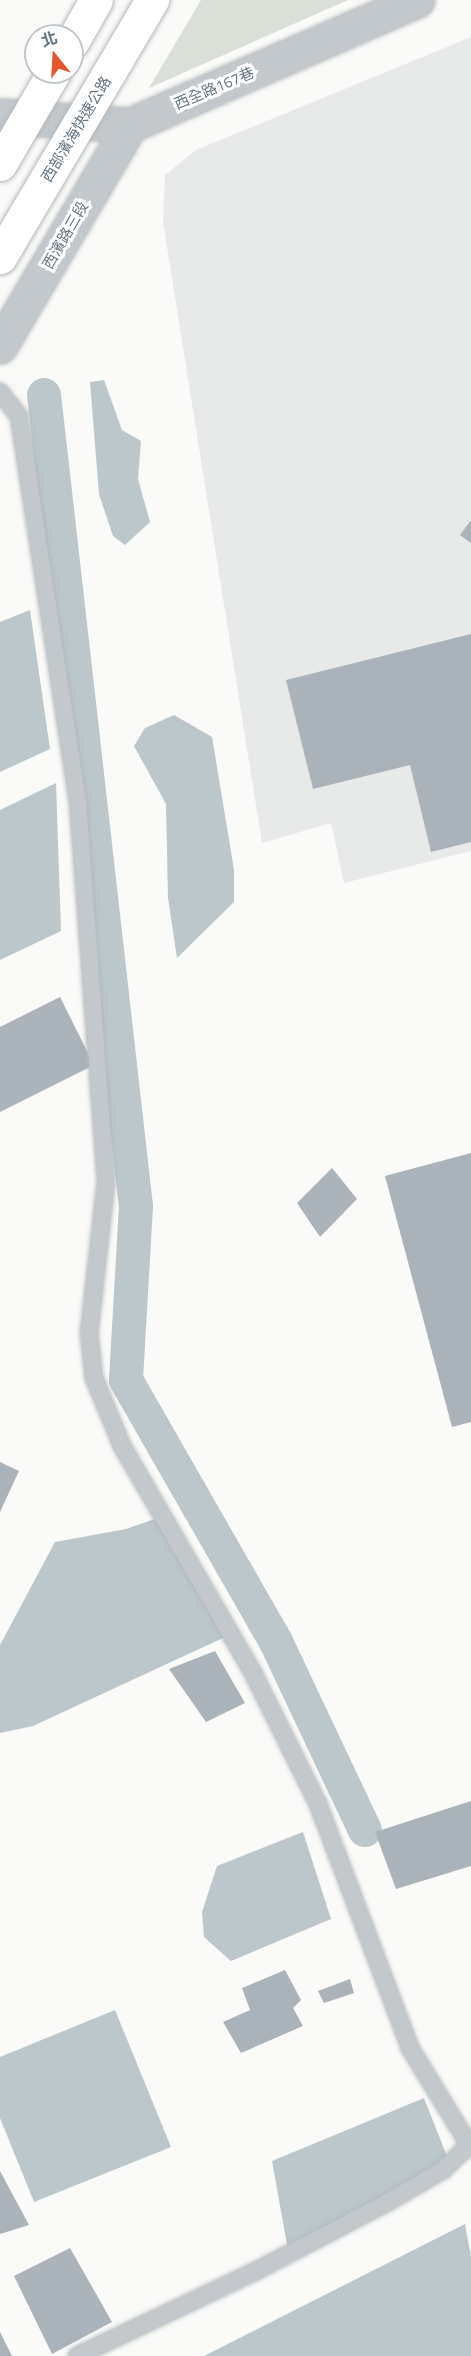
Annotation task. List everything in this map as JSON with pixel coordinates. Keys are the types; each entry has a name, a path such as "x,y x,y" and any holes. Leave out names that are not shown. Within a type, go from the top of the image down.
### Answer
{"highway":[{"path":"82,24 96,0"},
{"name":"西部濱海快速公路","path":"0,257 152,0"},
{"path":"0,164 47,84"}],"street":[{"name":"西全路167巷","path":"0,116 130,124 417,0"},
{"name":"西濱路三段","path":"0,346 130,124"}],"lane":[{"path":"0,392 19,416 78,800 106,1182 89,1333 94,1378 122,1446 253,1673 318,1804 410,2048 470,2143 443,2170 386,2203 258,2270 77,2356"}],"shaded area":[{"path":"201,0 348,0 149,88"},
{"path":"471,37 471,851 344,883 331,823 262,843 163,222 165,175 196,150"},
{"path":"104,380 122,430 141,441 138,479 150,522 125,545 113,536 99,494 90,382"},
{"path":"30,610 50,749 0,772 0,622"},
{"path":"174,715 212,737 234,870 234,902 177,958 168,898 166,804 134,746 145,728"},
{"path":"56,783 61,931 0,960 0,810"},
{"path":"155,1519 225,1637 33,1726 0,1733 0,1645 55,1542 126,1529"},
{"path":"303,1832 331,1919 231,1961 204,1937 202,1912 217,1866"},
{"path":"115,2010 171,2147 34,2202 0,2118 0,2057"},
{"path":"424,2098 450,2164 288,2250 272,2161"},
{"path":"465,2224 471,2257 471,2356 204,2356"}],"building":[{"path":"471,520 471,543 460,535"},
{"path":"471,634 471,842 431,852 410,765 313,789 286,680"},
{"path":"60,997 94,1065 0,1112 0,1027"},
{"path":"471,1153 471,1422 452,1427 385,1176"},
{"path":"332,1168 357,1199 320,1237 297,1203"},
{"path":"0,1462 19,1471 0,1512"},
{"path":"215,1651 245,1703 206,1722 169,1669"},
{"path":"471,1801 471,1866 396,1889 375,1832"},
{"path":"285,1970 301,2000 293,2008 303,2026 241,2053 223,2022 250,2010 242,1988"},
{"path":"350,1979 354,1993 324,2003 318,1991"},
{"path":"0,2171 29,2225 0,2234"},
{"path":"70,2248 112,2322 52,2354 14,2276"},
{"path":"0,2332 12,2356 0,2356"}],"waterway":[{"path":"44,395 136,1206 126,1380 276,1642 365,1830"}]}
